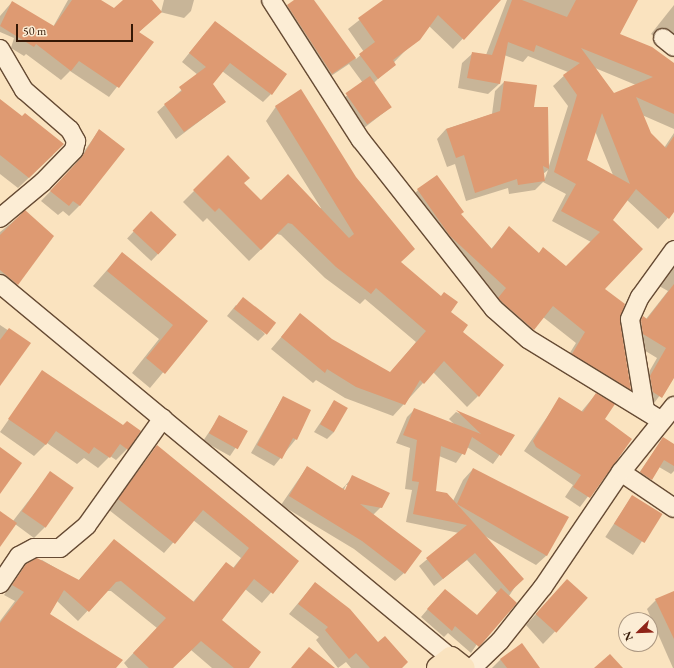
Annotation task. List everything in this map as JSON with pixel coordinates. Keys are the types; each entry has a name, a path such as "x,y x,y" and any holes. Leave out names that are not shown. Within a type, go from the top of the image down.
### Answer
{"street":[{"path":"271,0 357,134 474,287 528,339 662,421"},
{"path":"0,49 24,90 70,130 76,141 74,150 44,182 0,218"},
{"path":"645,410 630,319 640,296 674,250"},
{"path":"0,284 163,418 451,665"},
{"path":"472,668 500,641 543,587 621,472 674,406"},
{"path":"0,584 19,556 34,548 60,548 87,525 163,418"},
{"path":"621,472 674,508"}],"building":[{"path":"72,0 101,0 114,8 123,0 152,0 162,12 139,32 154,42 119,88 79,61 71,71 36,44 34,47 0,26 12,1 54,26"},
{"path":"294,0 314,0 356,58 332,74 287,5"},
{"path":"383,0 501,0 464,40 438,15 420,40 393,60 396,65 378,79 359,54 375,42 358,18"},
{"path":"512,0 522,0 567,17 576,0 638,0 620,34 652,47 674,63 674,114 636,97 651,133 666,148 674,136 674,212 669,219 636,189 613,220 643,249 605,289 625,304 620,321 631,390 572,354 585,332 553,306 534,330 502,302 498,298 506,288 450,236 417,189 437,175 464,212 461,214 492,249 509,226 539,253 543,247 566,266 600,232 561,211 576,184 554,172 577,95 563,75 580,63 536,45 534,52 508,42 500,84 467,78 472,52 492,55","holes":["581,48 653,77 614,93","602,113 630,184 587,160"]},
{"path":"215,21 287,74 272,95 230,63 213,84 226,102 184,132 164,104 182,91 179,87 206,67 189,53"},
{"path":"370,76 392,107 367,124 345,93"},
{"path":"504,81 537,85 534,107 548,107 549,169 543,166 545,181 518,185 517,179 475,193 464,155 456,158 446,129 500,111"},
{"path":"301,89 356,177 415,249 401,262 441,296 444,292 458,302 451,312 468,325 463,332 504,365 479,397 444,361 424,384 420,380 405,405 356,387 327,369 325,373 281,337 300,313 332,339 390,372 426,331 376,288 371,294 336,267 292,224 288,223 261,250 219,208 215,212 193,190 228,155 250,178 244,183 261,200 288,174 349,238 354,234 275,106"},
{"path":"0,99 22,116 25,113 64,144 29,178 0,155"},
{"path":"99,129 125,149 80,206 73,201 69,206 50,191 82,157"},
{"path":"25,210 54,236 18,285 0,270 0,235"},
{"path":"151,211 177,235 158,255 133,231"},
{"path":"122,252 208,321 165,374 146,358 173,325 107,271"},
{"path":"674,284 674,378 662,398 653,392 650,376 666,348 643,334 641,320 643,316 647,319"},
{"path":"243,297 276,323 267,335 234,309"},
{"path":"9,328 31,343 0,386 0,340"},
{"path":"42,370 123,425 127,421 141,431 128,450 120,444 110,458 94,447 89,454 56,431 46,445 8,419"},
{"path":"596,393 615,404 605,419 632,439 590,498 573,487 581,475 536,447 533,441 559,397 583,412"},
{"path":"283,396 311,410 297,440 293,438 282,459 257,445"},
{"path":"334,400 348,408 334,432 320,424"},
{"path":"414,408 481,434 456,410 515,435 501,456 472,437 465,455 441,446 436,491 447,493 524,579 510,592 475,553 443,579 426,558 467,525 413,514 419,482 412,481 417,440 403,435"},
{"path":"219,415 248,431 238,449 209,433"},
{"path":"663,437 674,444 674,466 664,460 652,480 640,472"},
{"path":"157,445 299,561 273,594 254,579 222,620 261,652 249,668 234,668 201,641 173,668 149,668 133,653 166,618 121,581 116,582 89,612 64,590 50,614 123,660 116,668 0,668 0,623 24,592 12,585 26,564 37,558 79,580 114,539 194,602 226,562 234,568 249,548 203,510 175,544 118,499"},
{"path":"0,447 22,463 0,494"},
{"path":"307,466 345,490 352,475 390,493 382,508 360,504 422,551 405,574 362,541 289,496"},
{"path":"473,468 569,517 547,556 457,504"},
{"path":"50,471 74,488 46,528 22,511"},
{"path":"632,495 663,514 645,543 614,524"},
{"path":"0,511 17,523 0,547"},
{"path":"567,579 588,598 556,633 536,614"},
{"path":"315,582 350,609 378,642 385,636 408,662 402,668 370,668 356,653 349,659 325,630 328,627 298,604"},
{"path":"501,588 517,603 479,647 455,626 452,631 427,609 445,589 477,615"},
{"path":"674,591 674,639 655,599"},
{"path":"522,643 540,668 507,668 500,659"},
{"path":"309,647 335,668 291,668"},
{"path":"610,654 623,668 594,668"}]}
